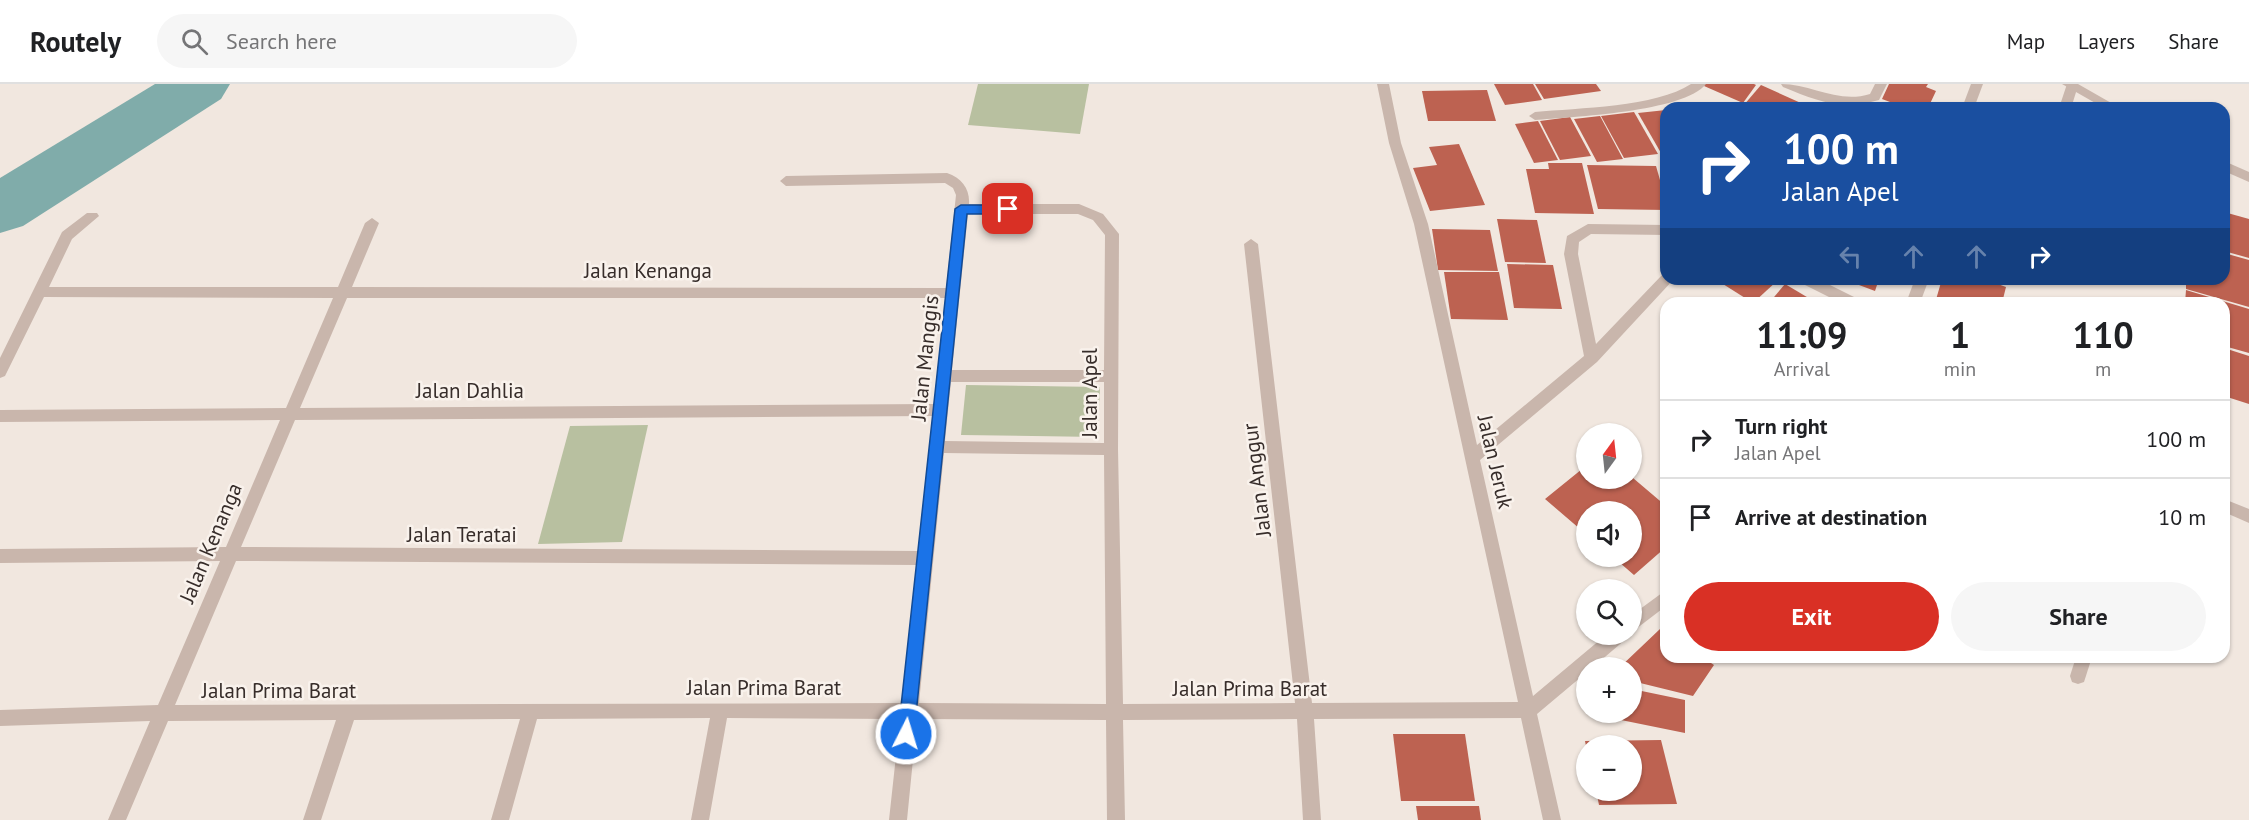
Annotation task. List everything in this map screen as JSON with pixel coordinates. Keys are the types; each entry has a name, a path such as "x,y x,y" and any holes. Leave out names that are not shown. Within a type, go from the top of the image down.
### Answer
{"street":[{"name":"Jalan Jeruk","path":"1383,84 1395,143 1421,224 1552,820"},
{"path":"1535,116 1623,106 1688,93 1700,84"},
{"path":"1787,84 1841,102"},
{"path":"1862,102 1875,97 1881,84"},
{"path":"1970,102 1977,84"},
{"path":"2067,102 2070,85 2103,102"},
{"path":"2230,168 2249,177"},
{"name":"Jalan Manggis","path":"786,181 947,178 958,185 963,195 898,820"},
{"name":"Jalan Apel","path":"961,209 1079,209 1098,217 1112,234 1110,376 1116,820"},
{"path":"0,372 67,236 92,216"},
{"name":"Jalan Kenanga","path":"117,820 160,713 372,223"},
{"path":"1592,358 1571,254 1572,240 1588,229 1660,230"},
{"name":"Jalan Anggur","path":"1251,243 1305,712 1312,820"},
{"path":"1473,457 1592,358 1661,285"},
{"path":"1818,285 1841,297"},
{"name":"Jalan Kenanga","path":"38,292 953,293"},
{"path":"944,376 1110,376"},
{"name":"Jalan Dahlia","path":"0,416 290,412 940,410"},
{"path":"936,447 1111,450"},
{"path":"2230,508 2249,516"},
{"name":"Jalan Teratai","path":"0,556 228,554 924,558"},
{"path":"1642,617 1660,602"},
{"path":"1529,710 1607,645"},
{"path":"2078,676 2082,663"},
{"name":"Jalan Prima Barat","path":"0,718 160,713 347,714 908,709 1116,712 1529,710"},
{"path":"700,820 720,710"},
{"path":"500,820 530,712"},
{"path":"312,820 347,714"}],"green space":[{"path":"978,84 1089,84 1080,134 968,125"},
{"path":"966,385 1100,387 1098,437 961,435"},
{"path":"648,425 622,542 538,544 570,426"}],"building":[{"path":"1494,84 1533,84 1542,100 1505,105"},
{"path":"1535,84 1596,84 1601,91 1544,99"},
{"path":"1705,84 1756,85 1744,102 1704,86"},
{"path":"1889,84 1928,84 1926,87 1936,91 1931,102 1890,102 1882,99"},
{"path":"1761,85 1799,102 1746,102"},
{"path":"1487,90 1496,121 1428,121 1422,91"},
{"path":"1660,111 1660,151 1638,113"},
{"path":"1634,112 1658,154 1624,158 1601,116"},
{"path":"1600,116 1623,159 1597,162 1574,119"},
{"path":"1570,117 1591,156 1560,160 1540,121"},
{"path":"1538,121 1558,160 1534,163 1515,124"},
{"path":"1459,144 1485,205 1430,211 1413,168 1437,165 1429,147"},
{"path":"1548,163 1582,163 1594,214 1535,213 1526,169 1549,169"},
{"path":"1587,165 1656,166 1660,180 1660,210 1598,209"},
{"path":"2230,214 2249,219 2249,258 2230,253"},
{"path":"1497,219 1537,220 1546,263 1505,262"},
{"path":"1432,229 1490,230 1498,271 1438,270"},
{"path":"2230,255 2249,260 2249,307 2230,302 2230,297 2214,297 2186,289 2186,285 2230,285"},
{"path":"1507,264 1553,265 1562,309 1514,308"},
{"path":"1444,272 1499,272 1508,320 1451,319"},
{"path":"1724,285 1773,285 1760,297 1744,297"},
{"path":"1787,285 1807,297 1774,297"},
{"path":"1859,285 1877,285 1875,291"},
{"path":"1940,285 2000,285 2006,287 2004,297 1937,297"},
{"path":"2186,290 2209,297 2185,297"},
{"path":"2230,303 2249,309 2249,353 2230,348"},
{"path":"2230,350 2249,356 2249,404 2230,398"},
{"path":"1576,474 1576,489 1642,489 1642,486 1660,501 1660,552 1634,575 1625,567 1642,567 1642,501 1576,501 1576,526 1545,499"},
{"path":"1660,629 1660,663 1711,663 1714,665 1693,696 1642,683 1642,657 1631,657"},
{"path":"1642,691 1685,700 1685,733 1636,723 1642,723"},
{"path":"1393,734 1465,734 1475,801 1401,801"},
{"path":"1642,740 1661,740 1677,804 1599,805 1598,801 1642,801"},
{"path":"1416,806 1479,806 1481,820 1418,820"}],"waterway":[{"path":"0,209 200,84"}],"route":[{"path":"906,734 961,209 1008,209"}]}
